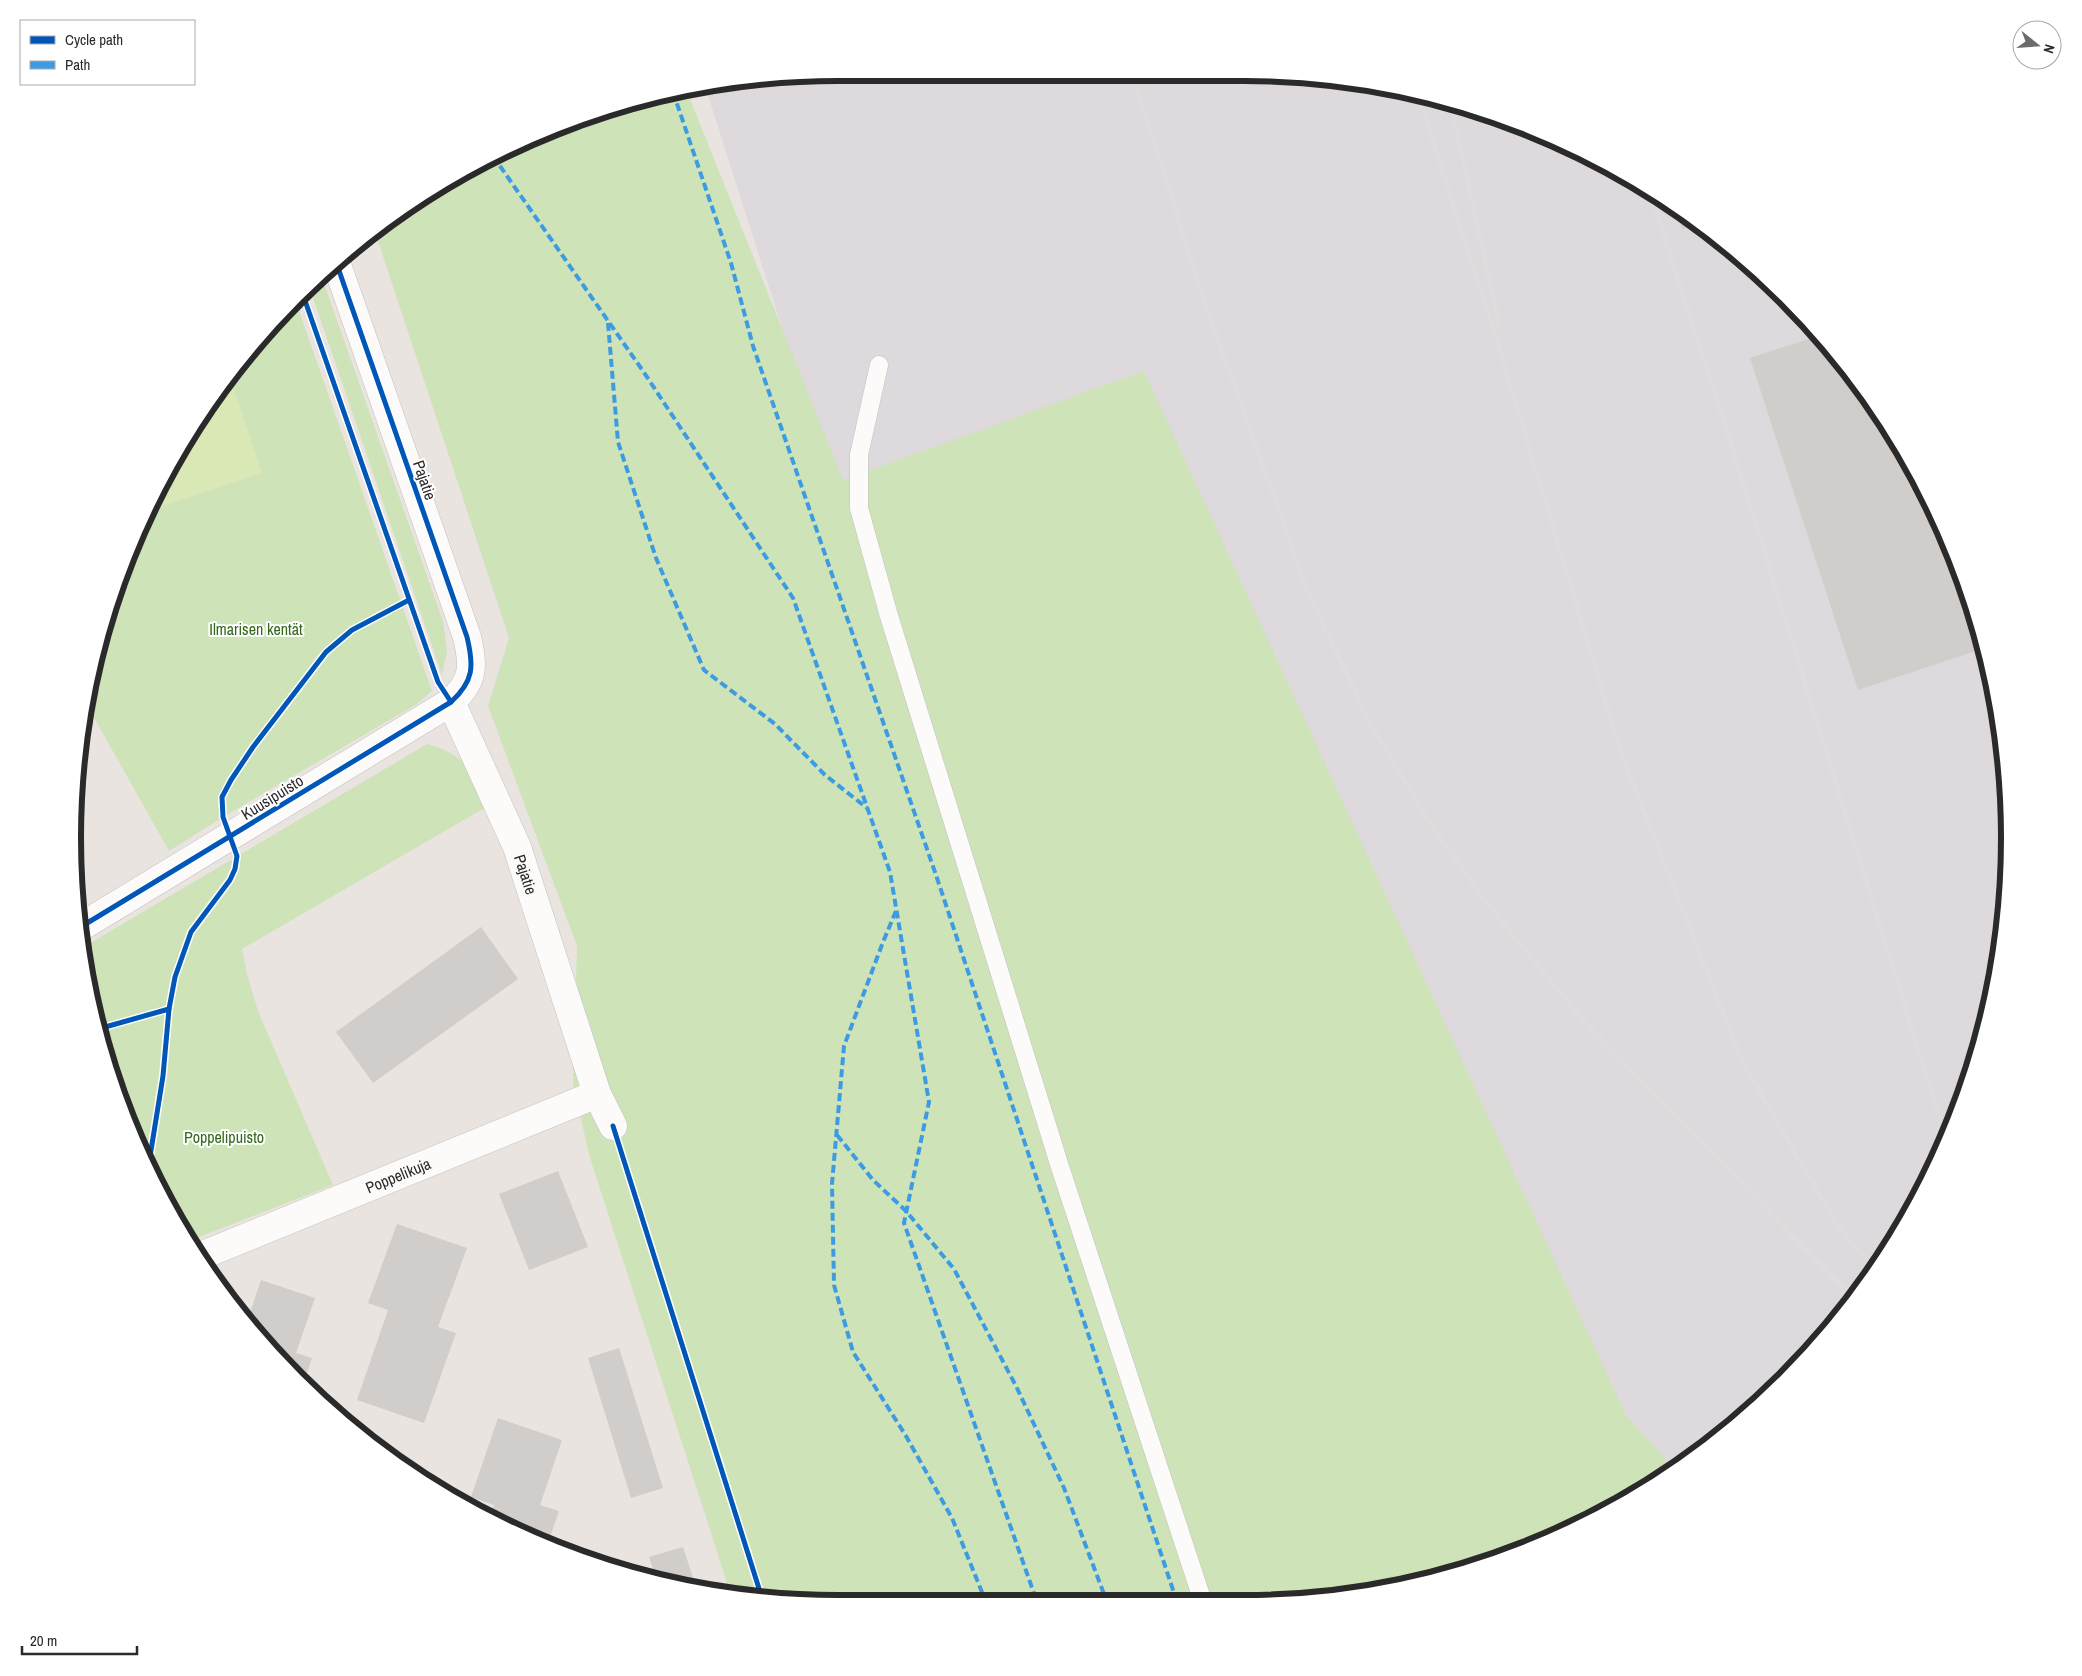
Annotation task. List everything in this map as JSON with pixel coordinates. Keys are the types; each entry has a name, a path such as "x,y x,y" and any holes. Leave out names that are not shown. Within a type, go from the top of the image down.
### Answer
{"street":[{"name":"Pajatie","path":"339,269 472,656 471,673 463,692 451,702 517,848 597,1094 613,1126"},
{"name":"Kuusipuisto","path":"87,924 451,702"},
{"name":"Poppelikuja","path":"206,1254 597,1094"}],"lane":[{"path":"879,365 859,455 859,508 889,616 1057,1158 1201,1595"}],"shaded area":[{"path":"838,81 1244,81 1293,83 1343,88 1392,96 1440,107 1487,121 1534,139 1579,159 1622,183 1664,209 1705,238 1743,269 1813,339 1844,377 1873,418 1899,460 1923,503 1961,595 1975,642 1986,690 1994,739 1999,789 2001,838 1999,887 1994,937 1986,986 1975,1034 1961,1081 1923,1173 1873,1258 1844,1299 1813,1337 1743,1407 1705,1438 1664,1467 1579,1517 1487,1555 1440,1569 1392,1580 1343,1588 1293,1593 1186,1595 707,93 789,83"}],"green space":[{"path":"689,96 843,480 1144,371 1626,1415 1669,1463 1579,1517 1487,1555 1440,1569 1392,1580 1343,1588 1244,1595 838,1595 789,1593 728,1586 590,1158 573,1085 577,946 488,706 509,638 377,238 418,209 460,183 503,159 548,139 595,121 642,107"},
{"path":"324,283 443,621 447,651 442,675 312,295"},
{"name":"Ilmarisen kentät","path":"298,308 432,691 417,704 223,817 169,851 92,714 107,642 121,595 139,548 159,503 183,460 209,418 238,377 269,339"},
{"path":"232,385 262,473 157,508 183,460"},
{"name":"Poppelipuisto","path":"427,744 460,759 472,773 488,806 242,949 258,1011 333,1185 197,1238 159,1173 121,1081 107,1034 89,944"}],"building":[{"path":"1679,219 1689,227 1682,229"},
{"path":"1812,338 1844,377 1873,418 1923,503 1961,595 1977,651 1858,690 1750,358"},
{"path":"481,927 518,979 373,1083 336,1032"},
{"path":"558,1171 588,1247 529,1270 499,1194"},
{"path":"397,1224 467,1248 438,1327 456,1333 424,1423 357,1400 388,1310 368,1303"},
{"path":"261,1280 315,1298 296,1353 312,1358 306,1376 269,1337 250,1314"},
{"path":"619,1348 663,1488 631,1498 588,1358"},
{"path":"498,1418 562,1440 540,1505 559,1511 550,1538 492,1511 494,1505 471,1497"},
{"path":"683,1547 694,1581 654,1572 649,1557"}],"railway":[{"path":"1135,81 1205,303 1308,592 1369,721 1428,820 1485,901 1581,1018 1848,1293"},
{"path":"1420,103 1494,331 1621,753 1743,1063 1836,1223 1869,1264"},
{"path":"1452,111 1499,324"},
{"path":"1653,202 1742,479 1943,1129"}],"marked path":[{"path":"675,99 731,263 753,346 937,878 1175,1595"},
{"path":"497,162 643,371 793,598 890,872 929,1102 904,1223 1035,1595"},
{"path":"608,323 618,442 656,558 704,670 775,724 825,775 867,808"},
{"path":"896,911 844,1046 832,1184 834,1285 853,1352 906,1436 952,1518 983,1595"},
{"path":"837,1135 873,1180 906,1211 954,1269 1016,1386 1064,1488 1104,1595"}],"cycle path":[{"path":"87,923 451,702 468,680 471,656 467,637 339,269"},
{"path":"305,301 438,682 451,702"},
{"path":"150,1154 163,1076 169,1009 175,977 191,932 230,880 235,869 237,856 223,817 222,797 253,747 326,652 352,630 409,600"},
{"path":"105,1027 169,1009"},
{"path":"613,1126 759,1590"}]}
